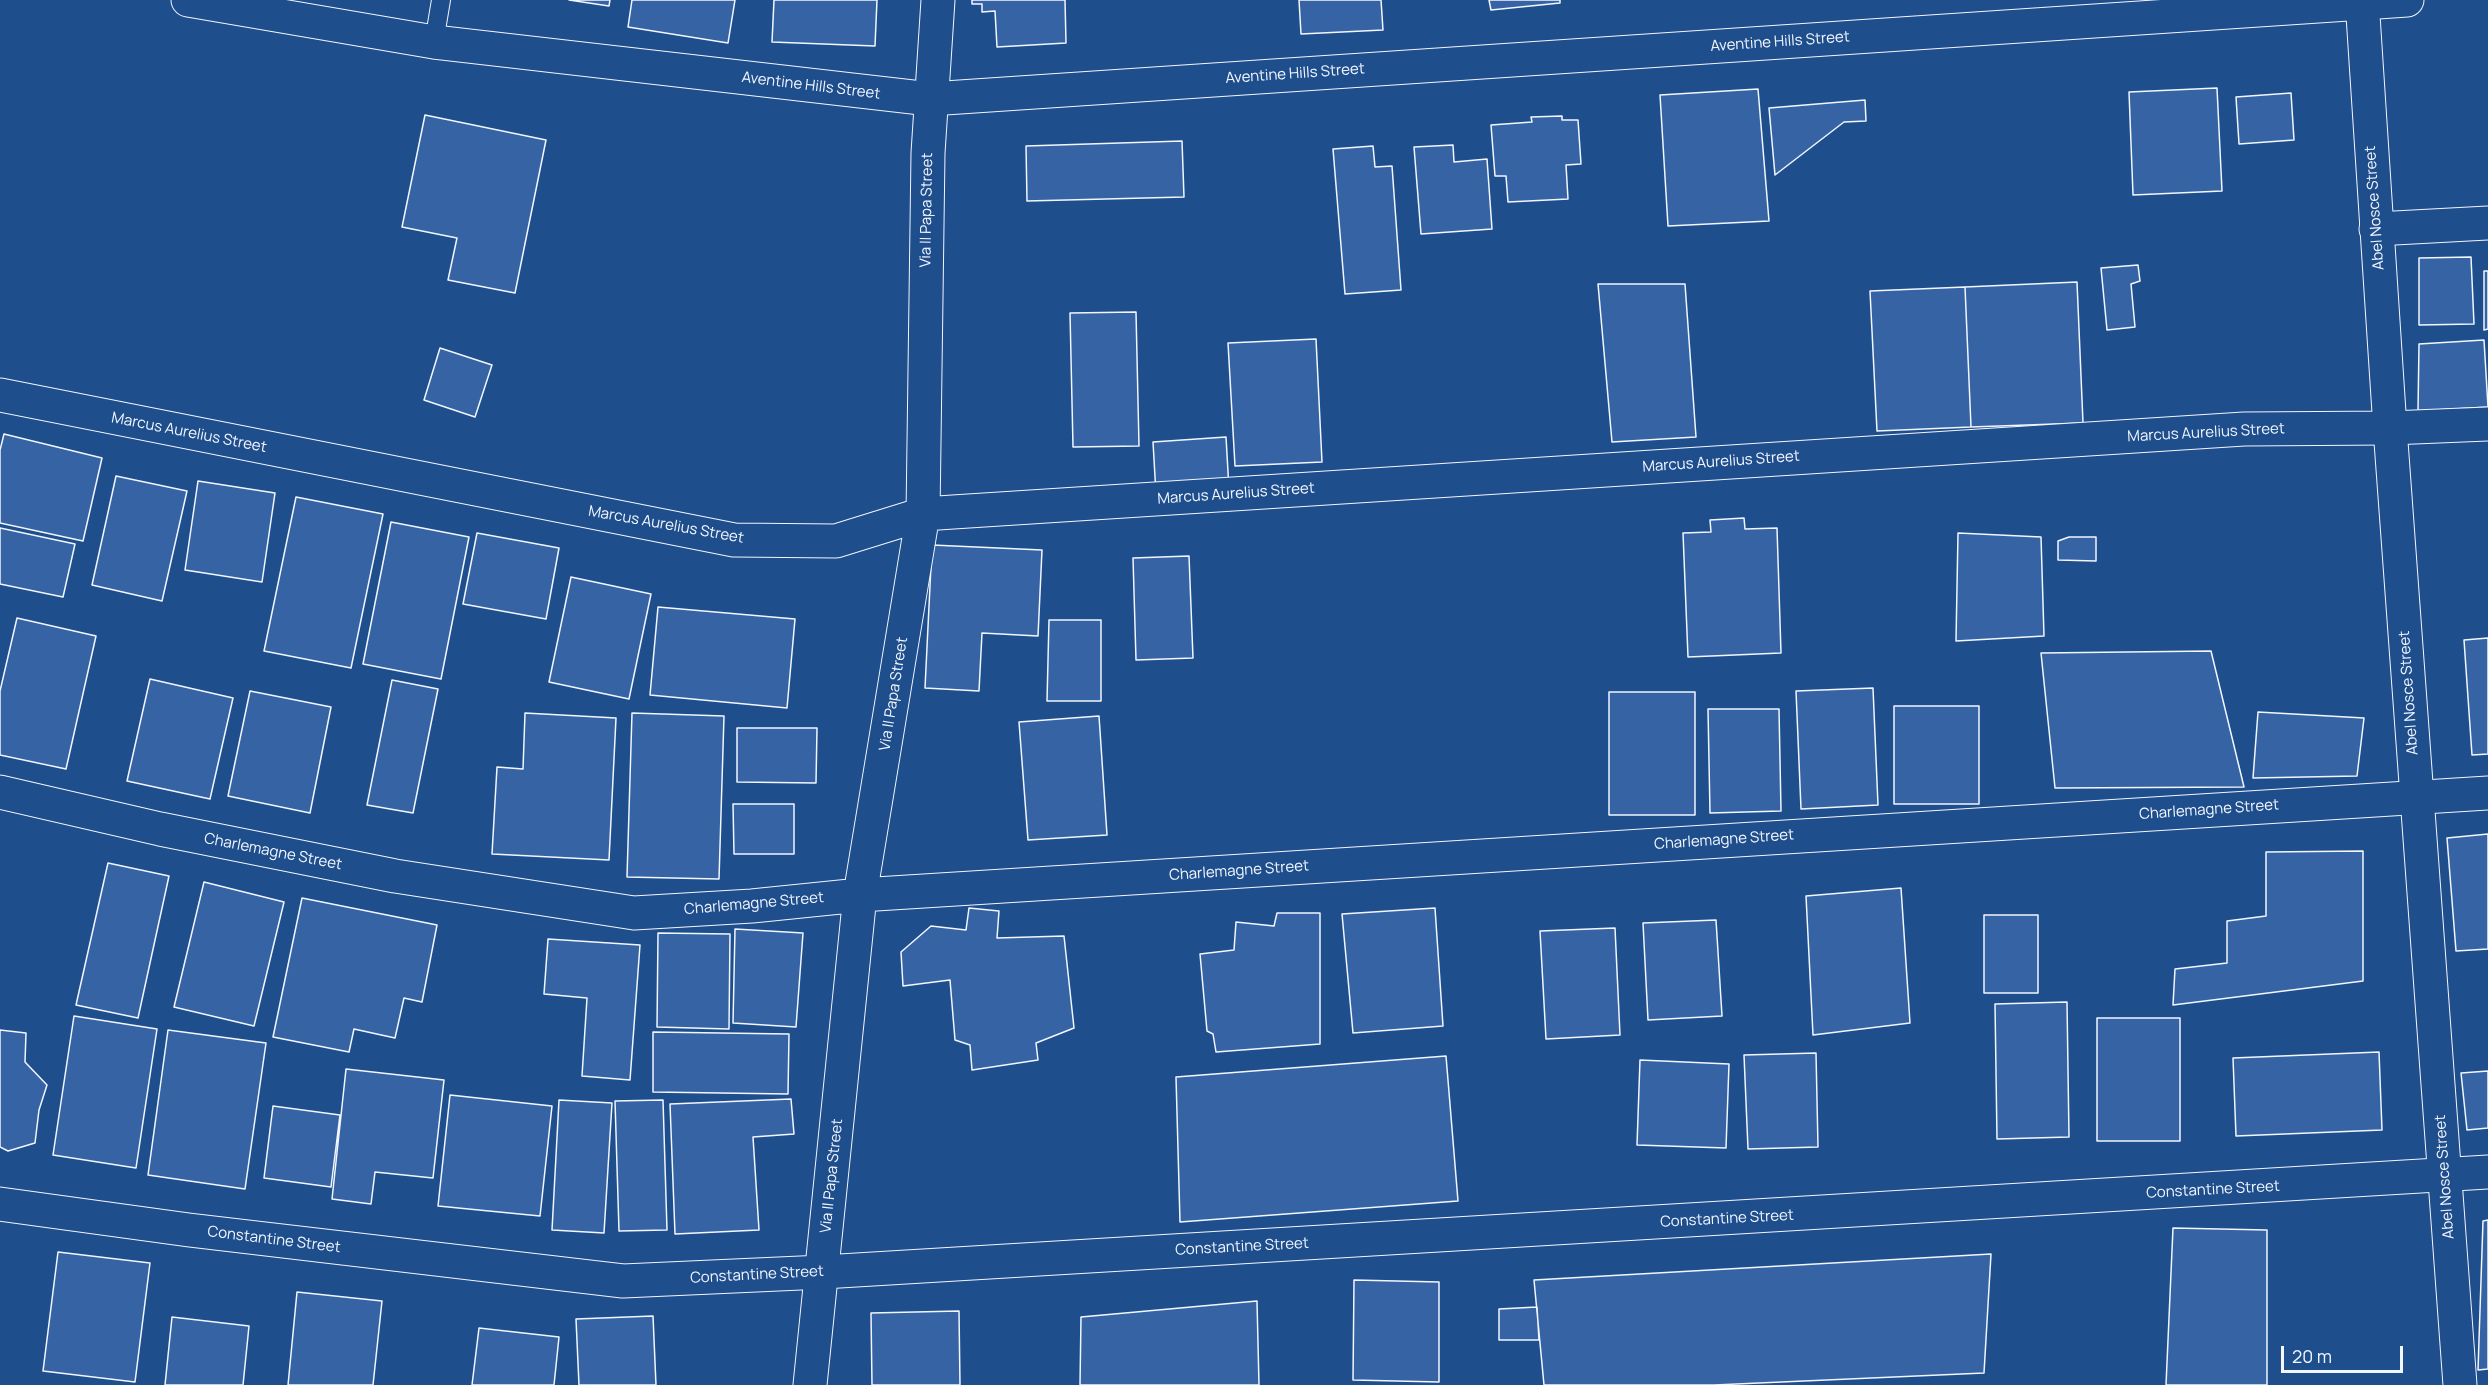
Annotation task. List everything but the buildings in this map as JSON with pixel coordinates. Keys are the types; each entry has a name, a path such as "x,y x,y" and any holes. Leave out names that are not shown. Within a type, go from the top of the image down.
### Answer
{"street":[{"name":"Aventine Hills Street","path":"188,0 434,42 930,99 2363,1 2407,0"},
{"name":"Via Il Papa Street","path":"810,1385 860,895 923,514 930,99 938,0"},
{"name":"Abel Nosce Street","path":"2363,1 2376,229 2460,1385"},
{"path":"2376,229 2488,223"},
{"name":"Marcus Aurelius Street","path":"0,395 734,540 836,541 923,514 2244,429 2390,428 2488,424"},
{"name":"Charlemagne Street","path":"0,792 160,829 395,876 634,912 752,906 860,895 2488,793"},
{"name":"Constantine Street","path":"0,1204 189,1230 623,1281 822,1272 2488,1172"}],"lane":[{"path":"434,42 441,0"}]}
